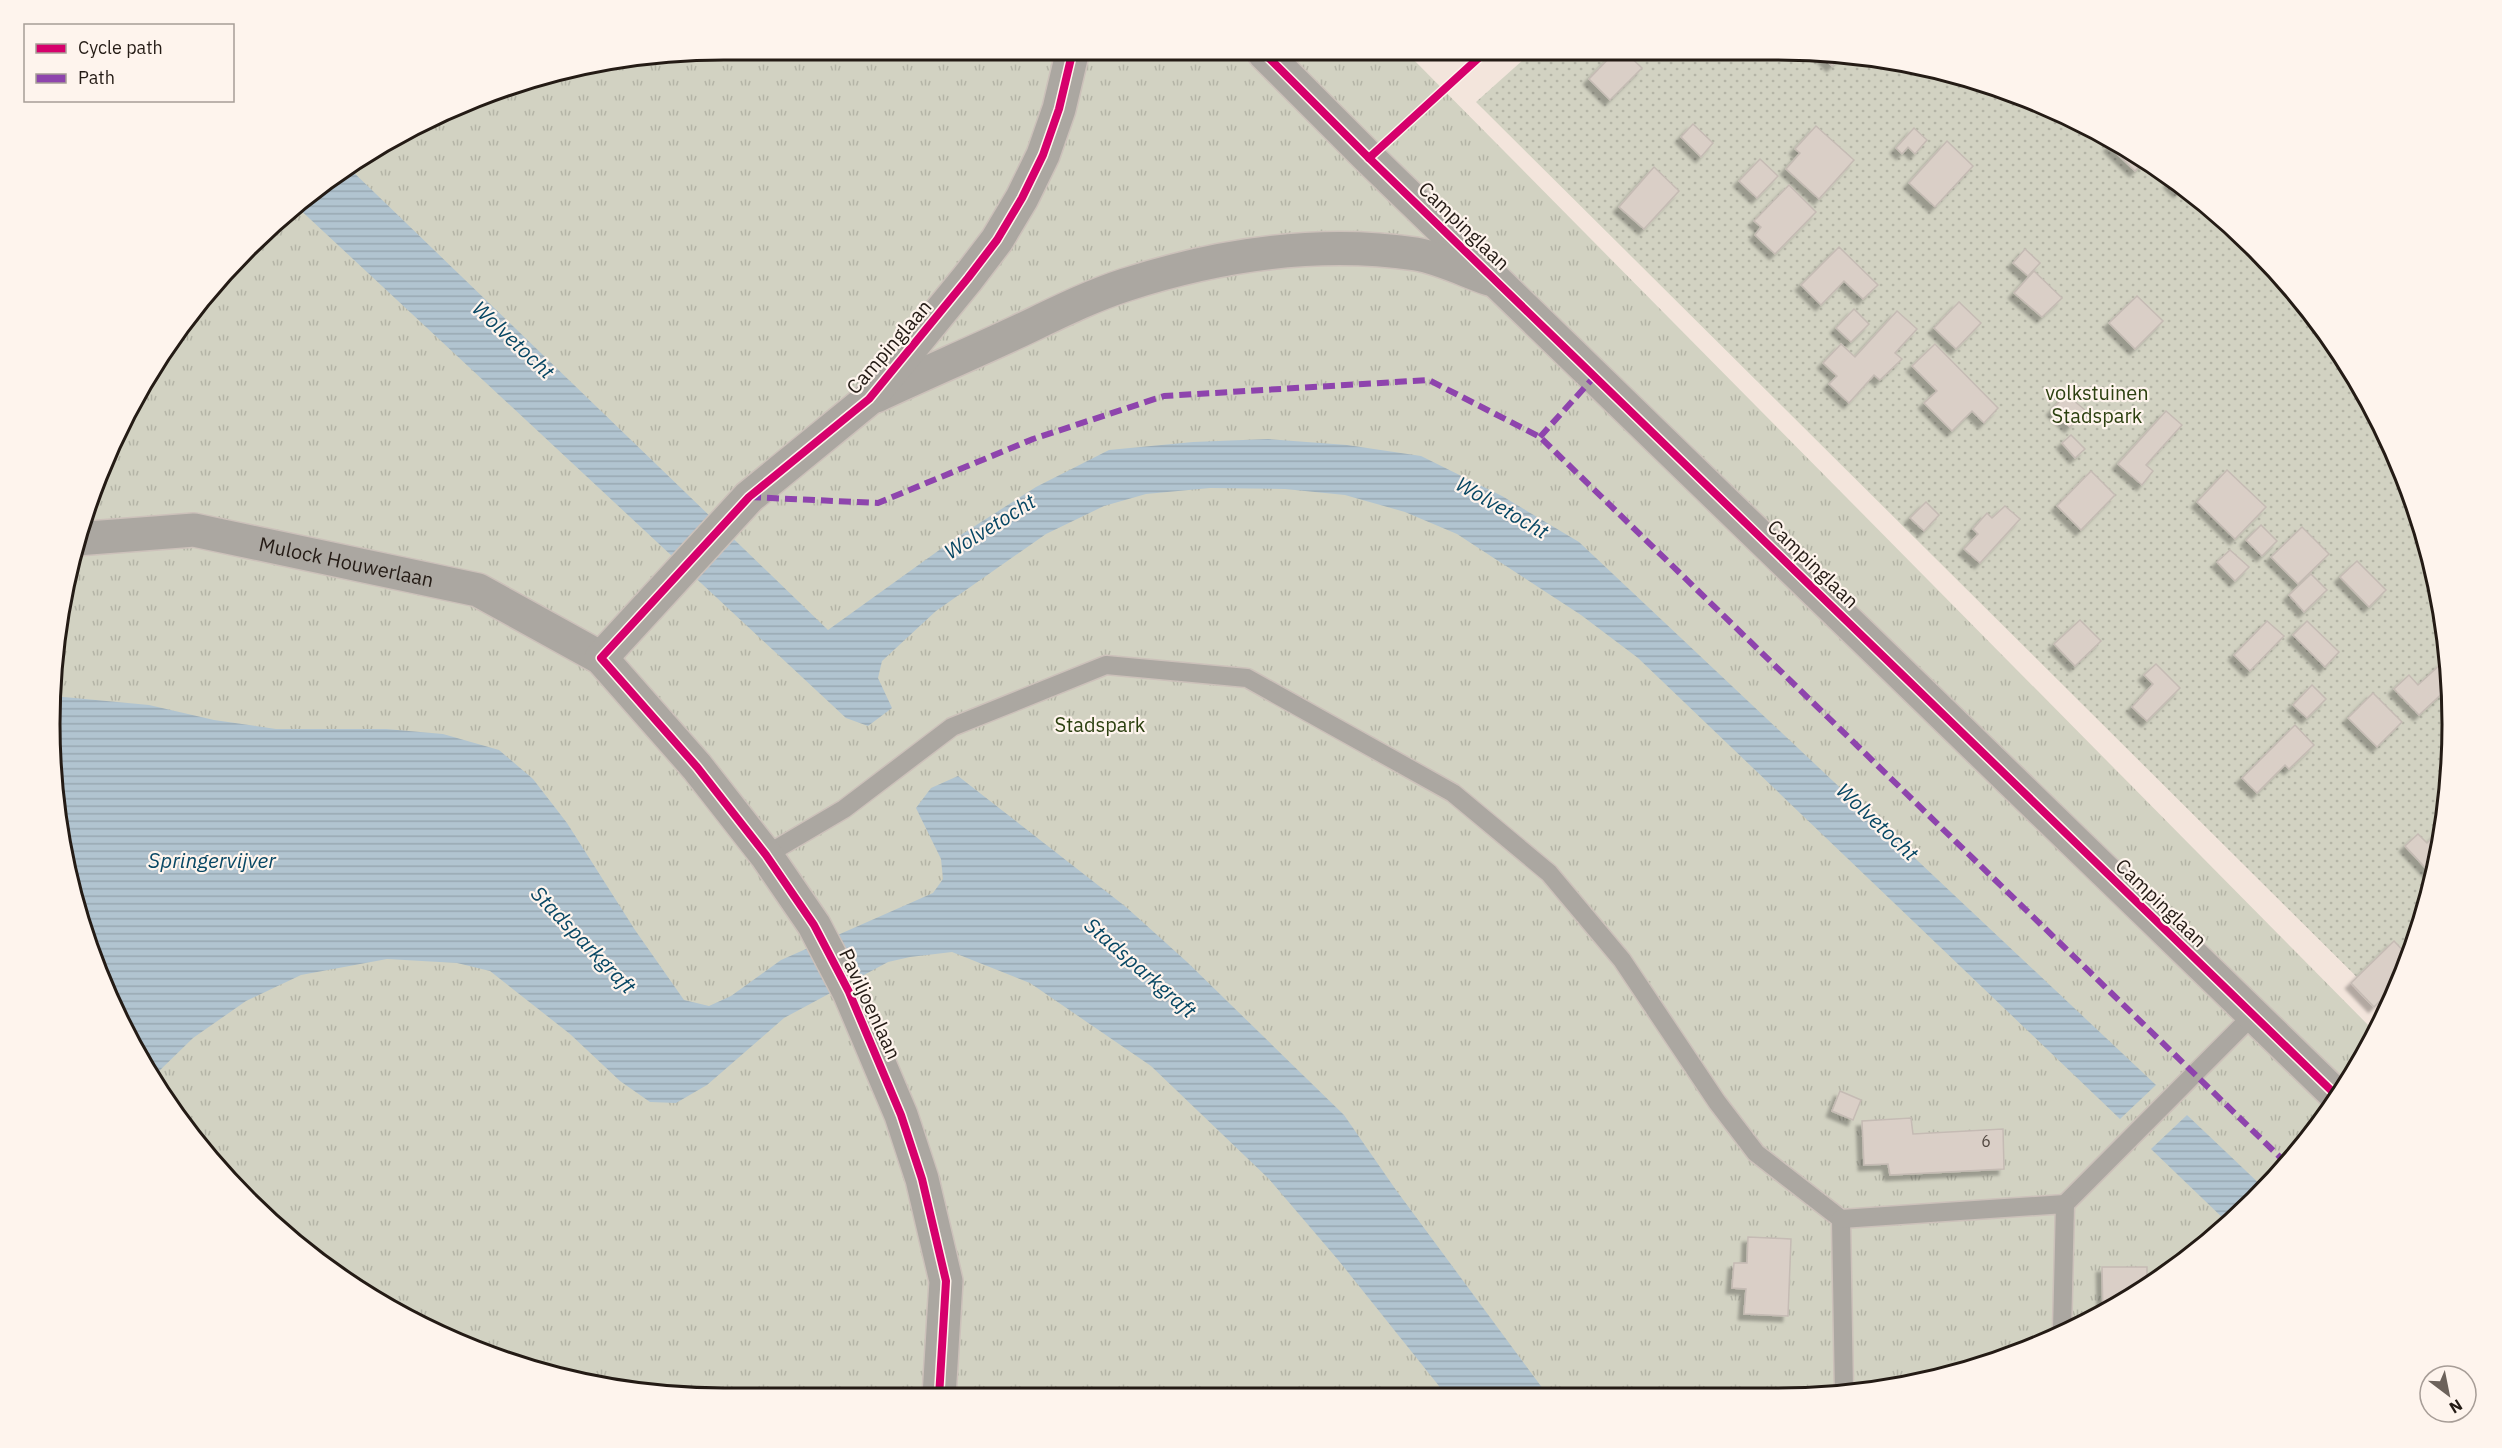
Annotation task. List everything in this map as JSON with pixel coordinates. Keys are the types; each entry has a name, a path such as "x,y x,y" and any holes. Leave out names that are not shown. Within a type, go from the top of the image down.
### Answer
{"street":[{"name":"Campinglaan","path":"601,658 749,497 869,399 998,240 1043,155 1059,109 1071,60"},
{"name":"Campinglaan","path":"1271,60 2331,1091"},
{"name":"Campinglaan","path":"869,399 1069,307 1124,286 1181,269 1238,257 1293,250 1348,248 1418,255 1499,283"},
{"name":"Mulock Houwerlaan","path":"87,538 194,531 478,590 601,658"},
{"name":"Paviljoenlaan","path":"601,658 696,767 766,855 814,925 849,992 902,1115 922,1179 946,1281 940,1388"}],"lane":[{"path":"766,855 844,809 952,727 1106,665 1247,678 1453,793 1549,873 1622,960 1717,1102 1756,1153 1841,1219 2065,1204 2253,1015"},
{"path":"2062,1324 2065,1204"},
{"path":"1841,1219 1844,1384"}],"green space":[{"name":"Stadspark","path":"724,60 1414,60 2369,1026 2330,1093 2305,1128 2248,1194 2182,1251 2147,1276 2072,1320 1991,1353 1908,1375 1865,1382 1821,1387 1778,1388 724,1388 681,1387 594,1375 511,1353 470,1337 430,1320 355,1276 320,1251 254,1194 197,1128 172,1093 128,1018 111,978 95,937 73,854 61,767 60,724 61,681 73,594 95,511 111,470 128,430 172,355 197,320 254,254 320,197 355,172 430,128 511,95 594,73 681,61"},
{"name":"volkstuinen Stadspark","path":"1523,60 1821,61 1908,73 1991,95 2072,128 2147,172 2182,197 2248,254 2305,320 2330,355 2374,430 2407,511 2429,594 2441,681 2441,767 2436,811 2419,896 2407,937 2381,1001 1476,102"}],"water":[{"name":"Wolvetocht","path":"354,173 828,630 956,538 1036,487 1109,450 1193,442 1268,439 1347,445 1421,456 1502,496 1579,542 2156,1085 2120,1119 1638,658 1581,615 1457,534 1405,512 1345,495 1285,489 1210,488 1146,494 1104,506 1046,534 936,611 882,661 878,678 892,708 868,726 846,718 302,212"},
{"name":"Springervijver","path":"61,697 149,705 214,720 276,729 386,729 443,734 499,750 533,779 567,823 635,930 684,1000 709,1006 731,996 781,960 933,893 943,879 941,859 916,808 931,788 958,776 1126,907 1187,962 1344,1115 1396,1190 1542,1388 1439,1388 1339,1261 1269,1179 1151,1066 1030,983 952,952 888,962 784,1018 707,1085 676,1103 650,1102 620,1081 570,1034 490,971 457,963 387,959 301,975 246,1001 193,1038 159,1071 128,1018 95,937 73,854 66,811 61,767"},
{"path":"2187,1115 2258,1183 2222,1217 2151,1149"}],"building":[{"path":"1607,60 1634,60 1642,68 1610,100 1589,79"},
{"path":"1693,124 1713,143 1701,157 1681,137"},
{"path":"1816,126 1854,160 1819,199 1786,169 1800,153 1795,149"},
{"path":"1914,128 1927,140 1915,154 1908,147 1902,154 1896,148"},
{"path":"1947,141 1973,166 1935,207 1909,183"},
{"path":"2116,153 2139,167 2135,171"},
{"path":"1760,159 1778,176 1757,198 1739,181"},
{"path":"1654,167 1679,191 1644,229 1619,207"},
{"path":"1789,185 1816,212 1775,254 1755,235 1761,227 1754,221"},
{"path":"1839,247 1878,285 1863,299 1844,281 1821,305 1801,285"},
{"path":"2025,249 2040,263 2028,276 2013,263"},
{"path":"2034,271 2062,298 2042,317 2014,293"},
{"path":"2137,296 2163,321 2135,349 2109,323"},
{"path":"1959,302 1981,323 1956,349 1934,328"},
{"path":"1854,309 1869,324 1851,342 1836,328"},
{"path":"1897,311 1917,329 1895,353 1902,359 1880,380 1874,375 1849,403 1829,384 1837,376 1823,363 1841,344 1855,357"},
{"path":"1935,344 1998,408 1984,423 1972,411 1952,431 1924,403 1937,391 1912,366"},
{"path":"2066,394 2085,410 2070,427 2052,410"},
{"path":"2166,411 2182,425 2146,465 2153,471 2142,485 2118,464"},
{"path":"2071,435 2085,449 2075,458 2062,443"},
{"path":"2227,470 2266,507 2235,539 2197,502"},
{"path":"2091,471 2115,495 2081,530 2057,506"},
{"path":"1926,502 1939,515 1924,531 1910,518"},
{"path":"2005,506 2020,519 1980,563 1964,549 1978,534 1973,529 1987,513 1992,518"},
{"path":"2261,525 2277,541 2262,556 2246,540"},
{"path":"2302,527 2329,554 2298,584 2271,557"},
{"path":"2230,550 2249,567 2235,581 2217,562"},
{"path":"2357,561 2386,590 2369,607 2340,577"},
{"path":"2311,574 2327,590 2304,612 2289,595"},
{"path":"2080,620 2101,641 2075,666 2054,644"},
{"path":"2267,621 2284,636 2250,671 2234,655"},
{"path":"2307,621 2339,652 2325,667 2293,635"},
{"path":"2156,664 2180,688 2147,721 2132,707 2153,684 2144,675"},
{"path":"2439,665 2441,694 2419,715 2394,689 2409,675 2418,685"},
{"path":"2312,685 2326,699 2307,718 2293,705"},
{"path":"2373,693 2402,722 2377,747 2348,718"},
{"path":"2295,725 2314,745 2289,769 2285,765 2257,793 2242,778"},
{"path":"2418,834 2427,843 2431,839 2426,868 2405,846"},
{"path":"2394,941 2402,950 2382,999 2374,1007 2351,983"},
{"path":"1840,1091 1861,1100 1853,1120 1832,1111"},
{"path":"1911,1118 1913,1134 2003,1129 2004,1169 1890,1175 1888,1164 1864,1165 1862,1121"},
{"path":"1748,1237 1791,1239 1788,1316 1744,1314 1746,1289 1732,1288 1734,1263 1747,1263"},
{"path":"2102,1267 2147,1267 2147,1276 2103,1303"}],"marked path":[{"path":"1540,437 1595,376"},
{"path":"749,497 878,503 1033,439 1164,396 1429,380 1540,437 2281,1158"}],"cycle path":[{"path":"940,1388 946,1281 922,1179 901,1115 849,992 814,925 766,855 697,767 601,658 749,497 869,399 968,278 997,240 1022,198 1043,155 1059,109 1071,60"},
{"path":"1271,60 1369,158 2331,1091"},
{"path":"1369,158 1476,60"}],"water label":[{"name":"Stadsparkgraft","path":"583,940"},
{"name":"Stadsparkgraft","path":"1140,968"}]}
